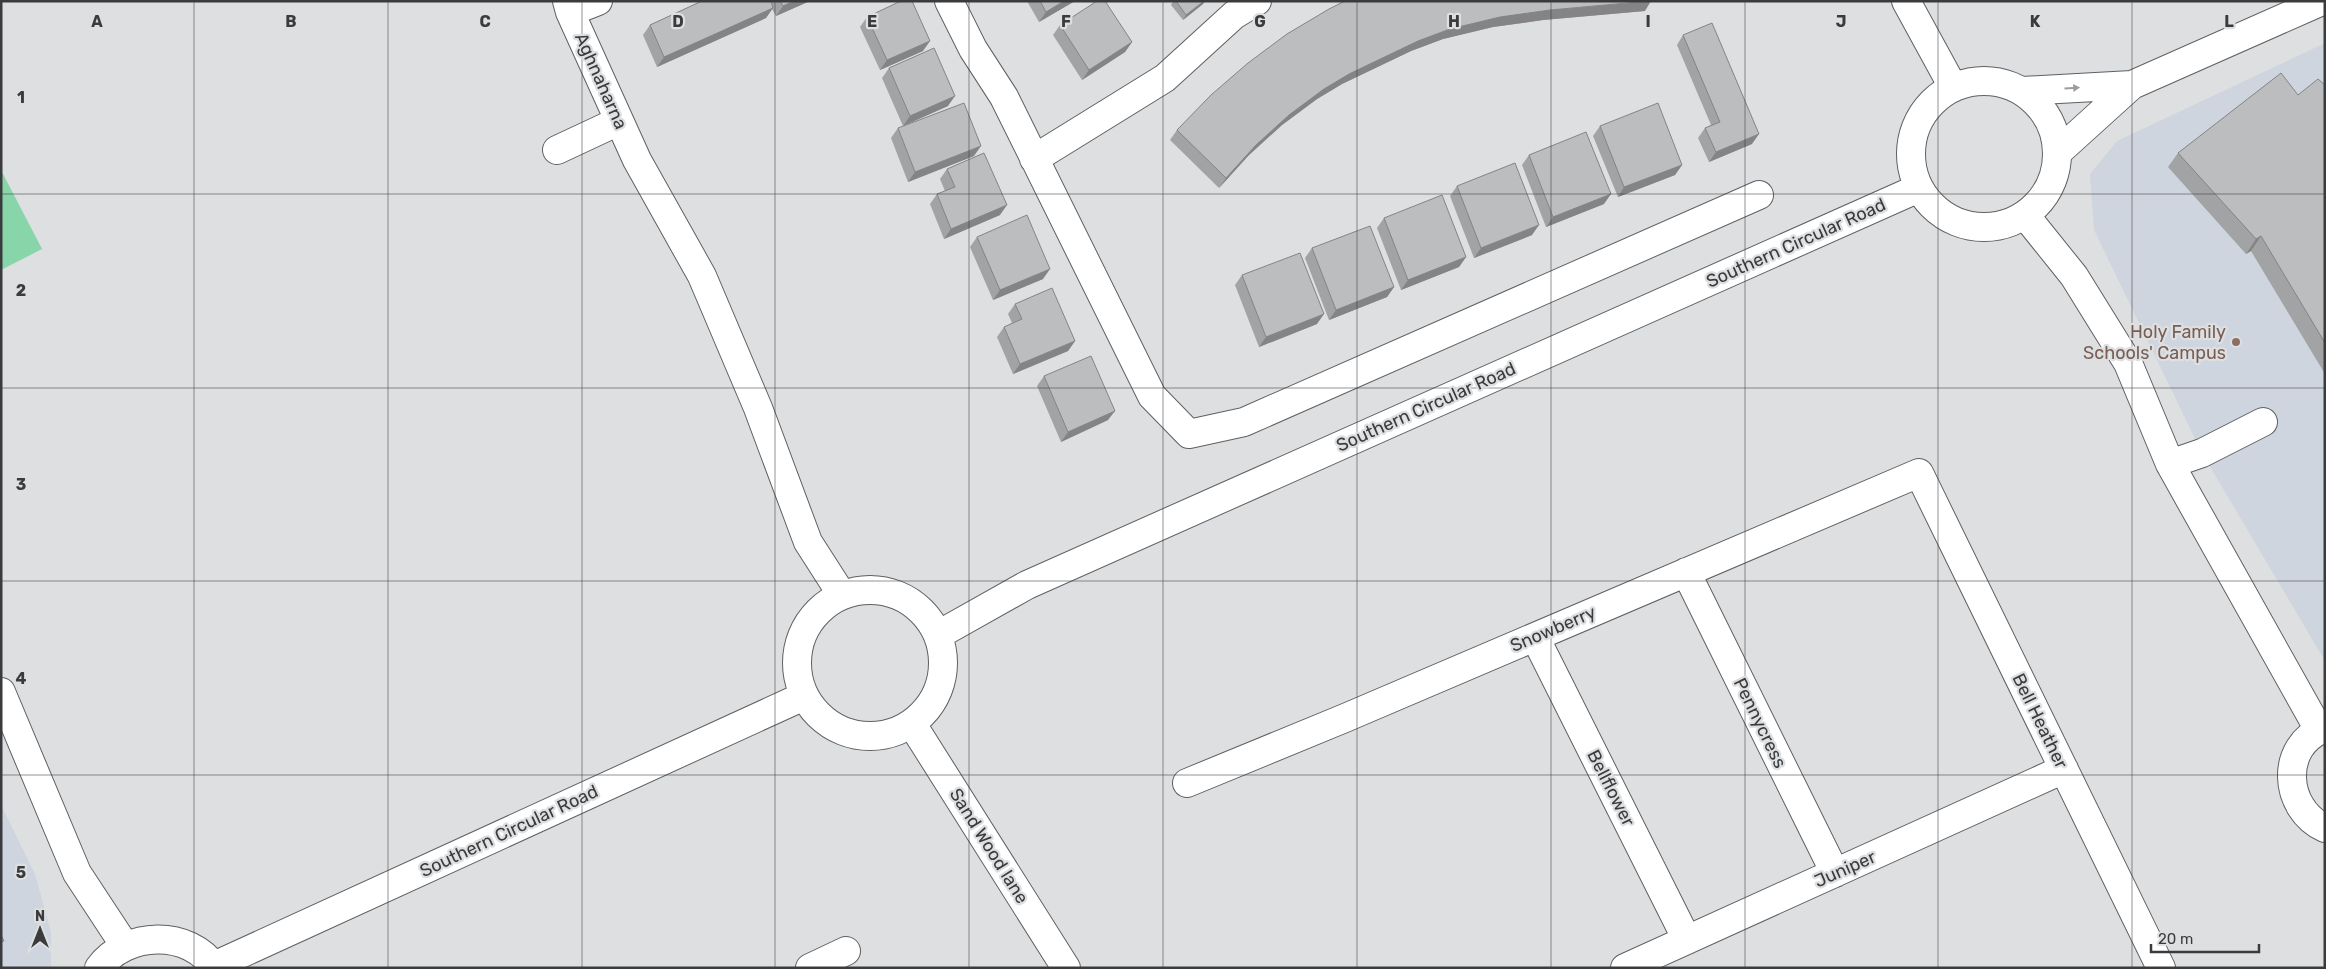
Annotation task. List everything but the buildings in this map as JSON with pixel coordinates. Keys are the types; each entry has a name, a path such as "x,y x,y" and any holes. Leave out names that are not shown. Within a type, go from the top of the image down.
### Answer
{"street":[{"path":"568,6 598,1"},
{"path":"949,1 974,49 1004,97 1152,396 1188,434 1244,422 1759,195"},
{"path":"1034,159 1165,78 1234,15 1257,1"},
{"path":"1906,1 1953,87"},
{"path":"2058,152 2132,85 2322,1"},
{"name":"Aghnaharna","path":"568,6 637,160 702,276 758,408 808,542 842,595"},
{"path":"1977,81 2000,82 2023,91 2041,107 2053,128 2058,152 2055,176 2043,198 2026,215 2003,225 1978,227 1954,221 1934,208 1919,188 1911,165 1911,142 1919,119 1934,100 1953,87 1977,81"},
{"path":"2023,91 2132,85"},
{"path":"557,150 619,121"},
{"name":"Southern Circular Road","path":"938,635 1027,585 1919,188"},
{"path":"2026,215 2074,276 2128,363 2170,464 2322,729 2306,740 2296,754 2291,771 2292,789 2298,805 2309,818 2325,828"},
{"path":"2170,464 2202,453 2263,422"},
{"name":"Snowberry","path":"1187,783 1919,473"},
{"name":"Bell Heather","path":"1919,473 2161,968"},
{"name":"Pennycress","path":"1686,572 1835,873"},
{"path":"872,590 887,592 908,600 926,615 938,635 944,659 941,684 930,706 912,724 889,734 862,738 840,730 818,715 804,696 798,676 797,656 801,637 810,620 824,605 842,595 872,590"},
{"name":"Bellflower","path":"1535,637 1687,940"},
{"path":"1,692 77,873 125,946"},
{"name":"Southern Circular Road","path":"214,967 804,696"},
{"name":"Sand Wood lane","path":"912,724 1066,968"},
{"name":"Juniper","path":"1625,968 2064,769"},
{"path":"100,968 105,960 125,946 143,940 162,939 187,945 210,961 214,967"},
{"path":"810,968 846,951"}],"shaded area":[{"name":"Holy Family Schools' Campus","path":"2325,43 2325,661 2202,453 2094,230 2090,174 2117,141"},
{"path":"1,805 35,874 51,932 51,968 1,968"}],"green space":[{"path":"1,170 42,249 1,270"}],"place":[{"name":"Holy Family Schools' Campus","path":"2236,342"}]}
